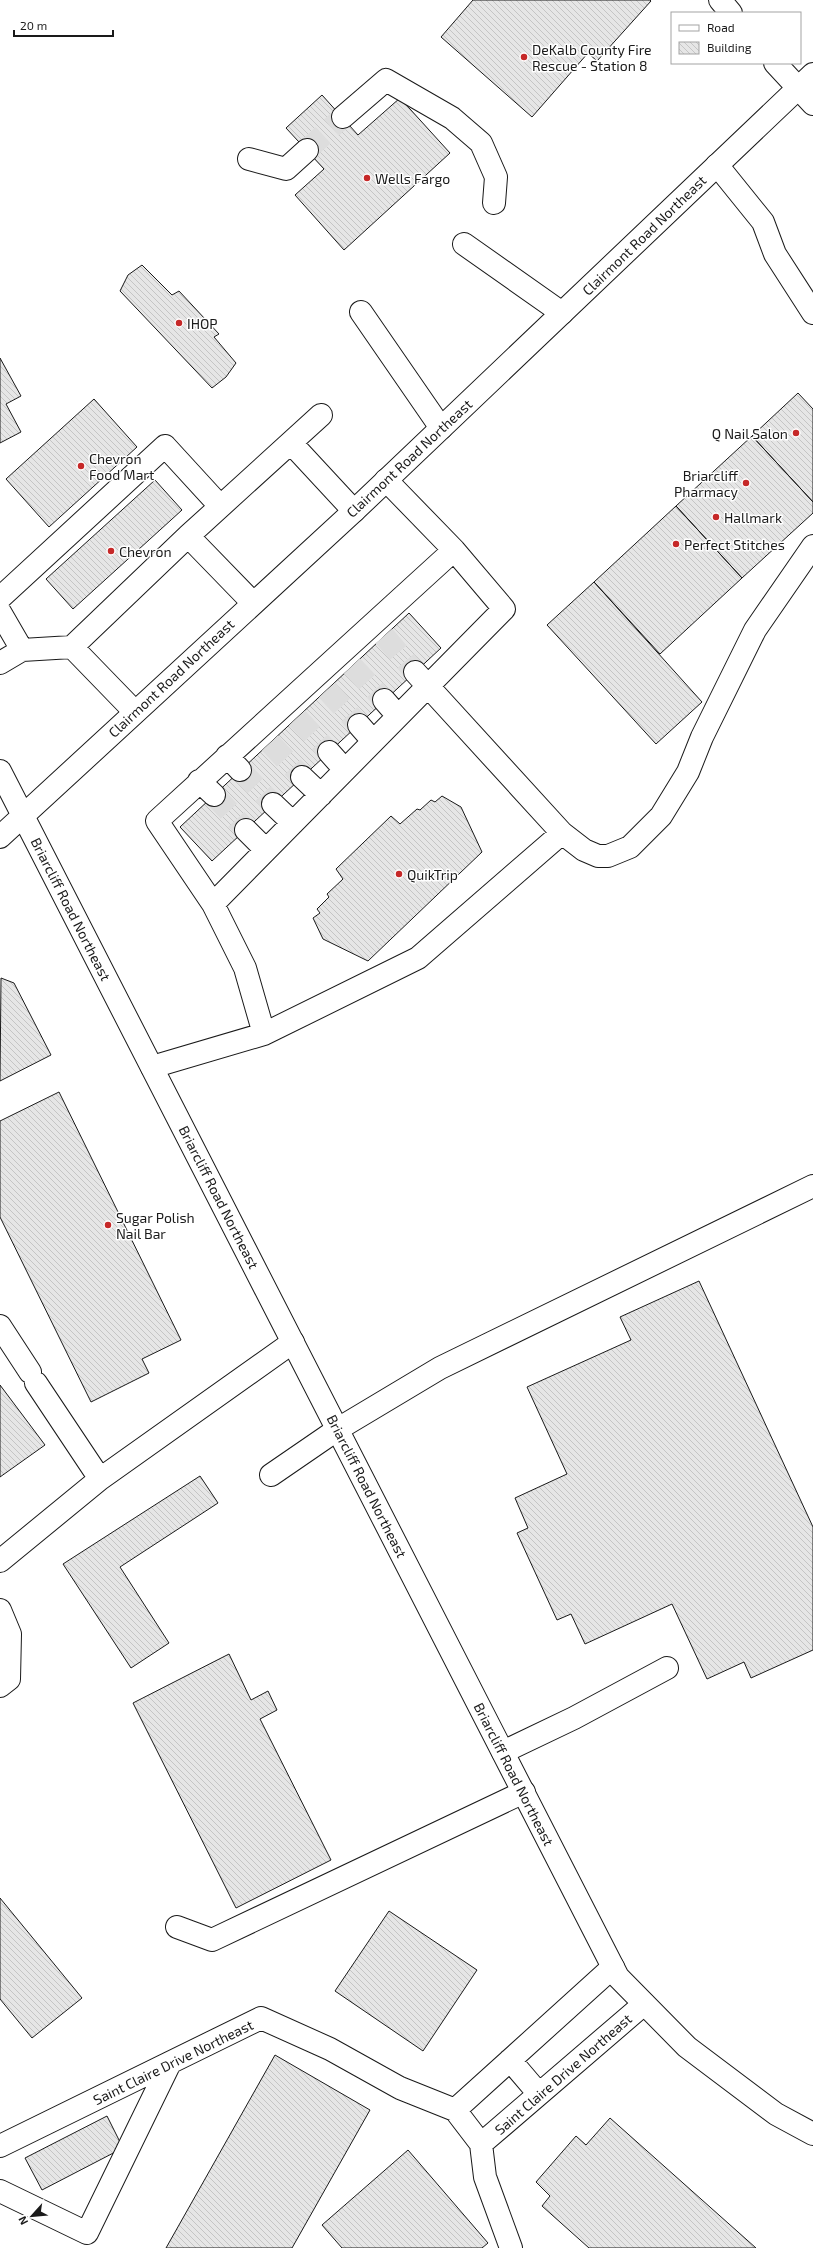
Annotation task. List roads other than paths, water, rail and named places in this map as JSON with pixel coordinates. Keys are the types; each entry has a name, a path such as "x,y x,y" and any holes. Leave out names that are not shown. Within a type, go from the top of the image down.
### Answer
{"main road":[{"path":"720,0 730,12"},
{"path":"776,64 797,89 813,104"},
{"name":"Clairmont Road Northeast","path":"0,837 354,511 813,74"},
{"path":"343,118 386,80 416,96 452,118 481,143 496,177 494,203"},
{"path":"249,159 286,169 307,150"},
{"path":"717,165 763,222 775,254 813,312"},
{"path":"464,244 562,313"},
{"path":"361,312 441,428"},
{"path":"0,663 22,650 72,647 220,506 321,415"},
{"path":"291,443 354,511"},
{"path":"0,598 165,446 220,506"},
{"path":"214,904 373,741 391,708 422,679 504,609 454,550 386,480"},
{"path":"188,536 253,603"},
{"path":"422,679 562,833 584,850 598,856 608,856 630,847 661,816 688,772 702,737 755,630 813,546"},
{"path":"264,1034 245,968 214,904 157,821 206,788 234,763 378,629 454,550"},
{"path":"0,612 22,650"},
{"path":"72,647 135,712"},
{"path":"358,725 373,741"},
{"path":"329,752 345,770"},
{"name":"Briarcliff Road Northeast","path":"0,771 618,1977 687,2048 776,2114 813,2134"},
{"path":"302,777 321,795"},
{"path":"273,804 293,823"},
{"path":"246,830 266,850"},
{"path":"152,1067 264,1034 418,958 562,833"},
{"path":"271,1475 338,1429 440,1368 813,1186"},
{"path":"3,1339 33,1377 100,1480"},
{"path":"0,1561 100,1480 292,1342"},
{"path":"0,1610 10,1634 9,1680 0,1686"},
{"path":"503,1752 574,1718 667,1668"},
{"path":"176,1927 212,1940 524,1792"},
{"path":"454,2110 613,1967"},
{"name":"Saint Claire Drive Northeast","path":"481,2144 644,2004"},
{"name":"Saint Claire Drive Northeast","path":"0,2146 170,2064 261,2018 330,2049 400,2088 454,2110 481,2144 485,2177 511,2248"},
{"path":"510,2060 539,2094"},
{"path":"0,2191 87,2233 170,2064"}],"tunnel":[{"path":"307,150 343,117"},
{"path":"384,636 415,672"},
{"path":"352,666 384,700"},
{"path":"327,690 359,725"},
{"path":"297,718 329,752"},
{"path":"270,743 302,777"},
{"path":"240,770 273,804"},
{"path":"214,795 246,830"}],"place":[{"name":"DeKalb County Fire Rescue - Station 8","path":"524,57"},
{"name":"Wells Fargo","path":"367,178"},
{"name":"IHOP","path":"179,323"},
{"name":"Q Nail Salon","path":"796,433"},
{"name":"Chevron Food Mart","path":"81,466"},
{"name":"Briarcliff Pharmacy","path":"746,483"},
{"name":"Hallmark","path":"716,517"},
{"name":"Perfect Stitches","path":"676,544"},
{"name":"Chevron","path":"111,551"},
{"name":"QuikTrip","path":"399,874"},
{"name":"Sugar Polish Nail Bar","path":"108,1225"}]}
